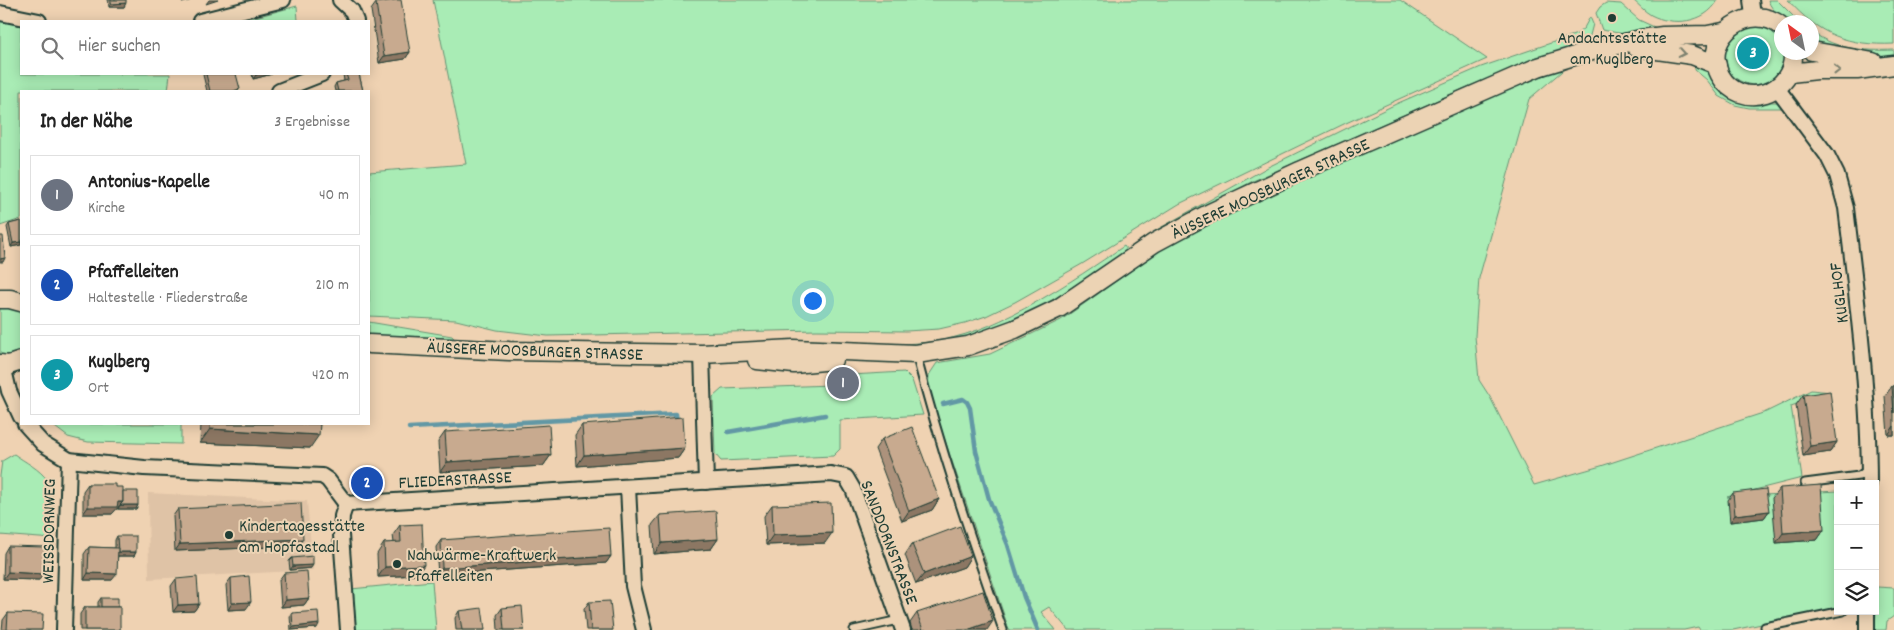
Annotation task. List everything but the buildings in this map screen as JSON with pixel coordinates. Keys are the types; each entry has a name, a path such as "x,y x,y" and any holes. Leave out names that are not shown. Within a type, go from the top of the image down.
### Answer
{"street":[{"path":"204,20 283,0"},
{"path":"340,0 352,11 356,20"},
{"name":"ÄUSSERE MOOSBURGER STRASSE","path":"370,344 509,351 702,354 794,349 911,355 968,346 1015,329 1058,308 1154,243 1210,213 1300,171 1538,68 1641,39 1708,35 1724,32 1752,8 1774,22"},
{"path":"0,13 34,20"},
{"path":"1724,32 1717,48 1716,65 1720,75 1727,84 1741,92 1757,95 1768,93 1778,88 1790,73 1794,60"},
{"name":"ÄUSSERE MOOSBURGER STRASSE","path":"1616,45 1692,54 1716,65"},
{"path":"1819,52 1866,59 1889,65"},
{"path":"1790,73 1817,70 1857,70 1889,65"},
{"path":"282,90 319,75"},
{"name":"KUGLHOF","path":"1778,88 1827,155 1842,189 1863,347 1869,480"},
{"path":"702,354 706,482"},
{"path":"20,361 2,365 9,391 20,415"},
{"name":"WEISSDORNWEG","path":"26,425 43,444 69,460 64,630"},
{"path":"69,460 144,468 322,476 328,480 346,504 342,516 341,535 348,630"},
{"name":"FLIEDERSTRASSE","path":"346,504 831,474 846,478"},
{"name":"SANDDORNSTRASSE","path":"846,478 854,489 901,625"},
{"path":"628,487 633,586 644,630"},
{"path":"1867,615 1867,630"}],"lane":[{"path":"911,355 1003,630"},
{"path":"1805,483 1859,476 1869,469"},
{"path":"1765,627 1834,613"},
{"name":"SANDDORNSTRASSE","path":"854,630 901,625"}],"shaded area":[{"name":"Kindertagesstätte am Hopfastadl","path":"148,493 307,501 313,570 149,579"}],"green space":[{"path":"433,0 1400,0 1487,59 1346,123 1179,204 1082,264 1015,302 986,316 939,329 548,336 497,330 456,320 370,316 370,172 466,164"},
{"path":"1633,0 1718,0 1705,14 1697,18 1687,21 1668,21 1651,15"},
{"path":"1768,0 1777,0 1792,15 1781,15 1770,5"},
{"path":"1788,0 1894,0 1894,44 1862,43 1835,36 1819,27 1819,15 1803,15"},
{"path":"1606,3 1621,4 1639,20 1663,31 1624,34 1602,30 1596,13"},
{"path":"297,6 298,20 244,20"},
{"path":"1590,17 1593,24 1588,43 1541,58 1472,85 1253,181 1149,237 1153,232 1268,167 1396,104 1481,67 1577,34 1584,28"},
{"path":"0,18 20,23 20,75 170,75 168,90 20,90 20,219 0,226"},
{"path":"1742,24 1773,28 1774,60 1785,60 1784,66 1776,78 1766,84 1755,85 1744,83 1734,77 1727,68 1724,56 1726,41"},
{"path":"1819,37 1831,43 1851,48 1894,50 1894,57 1855,56 1819,50"},
{"path":"1695,60 1703,64 1716,84 1758,102 1779,102 1784,108 1749,108 1735,105 1719,96 1707,80 1695,70"},
{"path":"1568,66 1529,99 1479,278 1475,336 1479,380 1490,397 1534,485 1601,466 1766,412 1811,390 1831,392 1791,406 1802,478 1727,497 1834,491 1834,609 1733,630 1700,630 1698,627 1684,630 1068,630 1049,607 1041,612 1056,630 1009,630 928,390 929,375 937,363 990,354 1061,320 1159,251 1212,222 1286,187 1508,90"},
{"path":"1124,246 1127,250 1045,305 1023,317 978,336 954,342 916,346 799,342 812,340 910,344 942,340 965,334 1013,315 1060,288"},
{"path":"9,307 20,312 20,351 8,357 0,356 0,308"},
{"path":"370,322 452,336 461,346 370,338"},
{"path":"904,372 912,380 923,415 840,420 840,449 833,456 721,461 715,454 713,397 722,389 831,385 837,393 848,393 851,375"},
{"path":"52,425 181,425 181,444 88,442 68,437"},
{"path":"14,454 41,473 51,486 54,509 53,539 0,535 0,476 2,461"},
{"path":"432,581 436,630 355,630 351,589"},
{"path":"1879,587 1894,588 1894,616 1887,621 1886,630 1875,630 1876,615 1879,615"}],"waterway":[{"path":"943,404 963,399 970,408 976,451 989,499 1008,545 1024,597 1038,630"},
{"path":"409,428 676,414 677,423"},
{"path":"728,432 825,415"}],"place":[{"name":"Andachtsstätte am Kuglberg","path":"1612,18"},
{"name":"Kuglberg","path":"1753,53"},
{"name":"Antonius-Kapelle","path":"843,383"},
{"name":"Pfaffelleiten","path":"367,483"},
{"name":"Kindertagesstätte am Hopfastadl","path":"229,535"},
{"name":"Nahwärme-Kraftwerk Pfaffelleiten","path":"397,564"}]}
